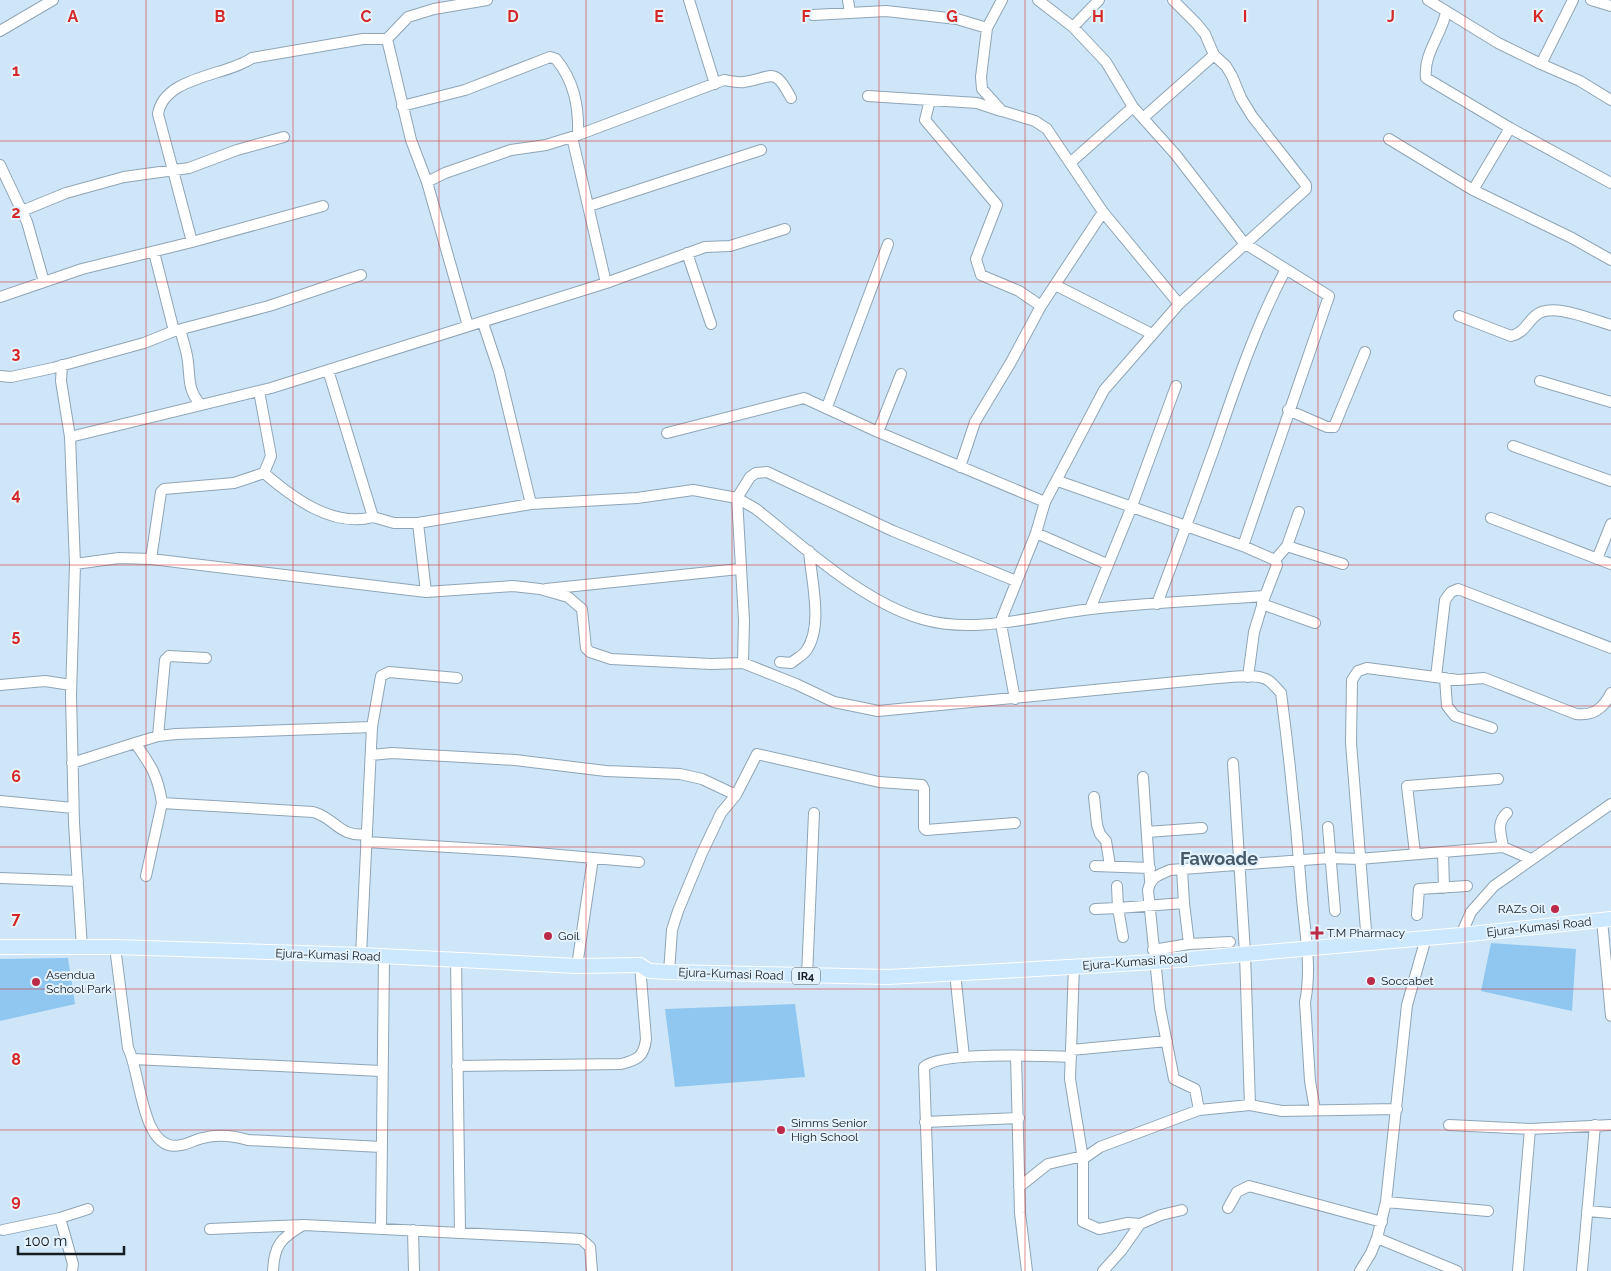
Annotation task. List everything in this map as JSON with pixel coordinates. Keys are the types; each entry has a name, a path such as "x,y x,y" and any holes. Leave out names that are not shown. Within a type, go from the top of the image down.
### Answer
{"main road":[{"name":"Ejura-Kumasi Road","path":"0,947 115,948 361,955 577,966 640,965 650,971 669,972 888,977 1074,966 1153,956 1245,953 1461,935 1607,920"}],"street":[{"path":"0,32 53,0"},
{"path":"192,242 158,114 162,101 174,90 201,77 244,63 252,58 363,39 387,40 408,17 434,4 487,0"},
{"path":"688,0 715,84"},
{"path":"848,0 850,13"},
{"path":"1002,0 987,28 980,77 982,89 1002,111"},
{"path":"1038,0 1073,27 1106,62 1133,107 1176,154 1244,243 1328,294 1329,299 1288,410 1243,546"},
{"path":"1073,27 1099,0"},
{"path":"1015,699 1001,624 1036,533 1045,502 1058,482 1104,390 1179,304 1228,261 1244,243 1299,197 1306,185 1252,116 1226,66 1214,55 1201,28 1172,0"},
{"path":"1428,0 1519,55 1580,81 1611,100"},
{"path":"1541,64 1573,0"},
{"path":"1591,0 1611,6"},
{"path":"813,15 886,11 957,19 987,28"},
{"path":"1446,12 1444,22 1432,44 1426,78 1510,128 1611,183"},
{"path":"387,40 411,140 427,182 468,326"},
{"path":"1143,118 1214,55"},
{"path":"402,106 465,90 550,57 556,59 563,68 576,96 575,136 606,283"},
{"path":"427,182 445,173 511,150 546,145 575,136 724,80 743,82 763,76 774,76 780,80 790,98"},
{"path":"868,96 977,103 1034,121 1047,129 1103,212 1179,304"},
{"path":"930,100 925,120 998,205 976,259 981,275 1019,291 1041,306"},
{"path":"1070,162 1133,107"},
{"path":"1473,190 1510,128"},
{"path":"22,211 66,193 116,179 190,168 237,150 284,137"},
{"path":"1389,139 1473,190 1572,238 1611,260"},
{"path":"589,206 761,150"},
{"path":"0,165 22,211 44,282"},
{"path":"0,296 117,259 154,252 323,206"},
{"path":"960,467 975,422 1011,362 1041,306 1103,212"},
{"path":"70,437 260,390 468,326 484,323 515,310 606,283 705,247 730,246 785,229"},
{"path":"827,407 888,244"},
{"path":"154,252 188,361 188,381 193,395 200,404"},
{"path":"688,253 711,324"},
{"path":"1157,604 1187,526 1250,344 1262,314 1286,269"},
{"path":"1,374 11,376 62,365 144,343 177,330 270,306 361,275"},
{"path":"1055,285 1152,334"},
{"path":"1459,316 1511,336 1520,334 1535,315 1555,309 1611,325"},
{"path":"484,323 499,371 531,504"},
{"path":"1288,410 1327,427 1334,427 1365,352"},
{"path":"62,365 61,381 70,437 75,564 71,685 72,763 82,948"},
{"path":"328,370 373,517"},
{"path":"878,432 901,374"},
{"path":"1540,381 1611,402"},
{"path":"1090,609 1132,506 1176,386"},
{"path":"151,559 160,492 164,489 234,483 264,473 271,456 260,390"},
{"path":"668,433 804,398 878,432 1045,502"},
{"path":"1513,446 1611,481"},
{"path":"743,664 744,620 739,569 737,498 750,477 756,473 767,472 893,530 1016,581"},
{"path":"264,473 304,504 330,514 358,521 373,517 394,523 418,523 531,504 637,498 693,490 737,498 756,509 866,593 922,619 939,623 1001,624 1090,609 1157,604 1263,600 1315,623"},
{"path":"1058,482 1132,506 1243,546 1276,560"},
{"path":"1248,677 1254,632 1263,600 1277,565 1276,560 1287,546 1299,512"},
{"path":"1491,518 1611,564"},
{"path":"418,523 426,592"},
{"path":"1597,559 1611,524"},
{"path":"1036,533 1107,564"},
{"path":"1287,546 1343,564"},
{"path":"780,662 791,663 806,650 812,635 816,616 809,551"},
{"path":"75,564 119,558 151,559 426,592 513,586 540,589 568,597 582,609 586,648 598,656 610,660 743,664 796,684 834,702 878,710 1262,677 1270,682 1280,693 1307,948 1307,993 1305,1002 1310,1081 1315,1110"},
{"path":"540,589 739,569"},
{"path":"1492,728 1455,716 1447,706 1440,677 1445,600 1450,592 1458,589 1611,648"},
{"path":"158,736 165,660 169,656 206,658"},
{"path":"1367,943 1351,743 1352,680 1358,670 1367,668 1458,680 1484,678 1576,714 1589,715 1599,710 1611,693"},
{"path":"361,955 372,727 382,676 389,672 457,678"},
{"path":"0,685 45,681 71,685"},
{"path":"72,763 158,736 372,727"},
{"path":"135,743 152,766 158,780 162,803 146,876"},
{"path":"371,755 392,753 515,760 606,771 680,774 702,779 736,795"},
{"path":"669,972 672,930 678,911 702,853 722,813 736,795 757,754 765,754 794,764 879,782 922,785 924,789 926,830 1015,823"},
{"path":"1232,763 1245,953 1250,1105"},
{"path":"1143,777 1150,868 1148,890 1151,904 1153,956 1167,1041 1174,1079 1195,1089 1199,1110"},
{"path":"1415,853 1407,786 1498,779"},
{"path":"1094,797 1097,825 1100,834 1106,841 1110,866"},
{"path":"0,801 74,808"},
{"path":"162,803 211,808 313,812 320,814 348,834 366,838 639,862"},
{"path":"1461,935 1471,912 1483,898 1513,871 1611,804"},
{"path":"807,976 814,813"},
{"path":"1503,847 1499,824 1501,818 1506,813"},
{"path":"1328,827 1335,911"},
{"path":"1147,832 1202,828"},
{"path":"1150,880 1170,870 1330,858 1359,859 1503,847 1531,859"},
{"path":"1443,852 1444,888"},
{"path":"577,966 593,858"},
{"path":"1095,866 1150,868"},
{"path":"1182,869 1189,944"},
{"path":"0,878 78,881"},
{"path":"1117,886 1118,908 1124,937"},
{"path":"1417,915 1418,890 1467,886"},
{"path":"1095,909 1184,903"},
{"path":"1607,920 1611,1016"},
{"path":"1360,1271 1377,1238 1386,1202 1407,1004 1426,938"},
{"path":"1153,956 1189,944 1230,942"},
{"path":"115,948 128,1048 134,1060 151,1130 155,1137 170,1146 180,1146 203,1137 224,1136 248,1140 381,1147"},
{"path":"381,1229 381,1071 384,957"},
{"path":"456,960 460,1232"},
{"path":"458,1066 621,1064 636,1060 645,1050 646,1039 640,965"},
{"path":"1074,966 1070,1079 1083,1157 1083,1222 1099,1229 1128,1223 1140,1224 1161,1215 1182,1210"},
{"path":"955,973 964,1057"},
{"path":"930,1271 924,1067 932,1062 964,1057 1071,1054 1167,1041"},
{"path":"1016,1056 1019,1118 1019,1186 1026,1271"},
{"path":"134,1060 381,1071"},
{"path":"1019,1186 1048,1164 1083,1157 1100,1147 1199,1110 1250,1105 1282,1111 1397,1109"},
{"path":"926,1122 1019,1118"},
{"path":"1449,1124 1530,1129 1611,1125"},
{"path":"1582,1271 1595,1125"},
{"path":"1518,1271 1530,1129"},
{"path":"1228,1208 1237,1192 1249,1186 1382,1222"},
{"path":"1386,1202 1488,1211"},
{"path":"1,1228 60,1218 88,1209"},
{"path":"1587,1211 1611,1213"},
{"path":"60,1218 73,1264 72,1271"},
{"path":"1103,1271 1121,1251 1140,1224"},
{"path":"210,1230 304,1225 581,1239 590,1248 592,1271"},
{"path":"273,1271 273,1258 280,1241 304,1225"},
{"path":"413,1230 414,1271"},
{"path":"1377,1238 1457,1271"}],"shaded area":[{"path":"1491,943 1576,949 1572,1011 1481,991"},
{"name":"Asendua School Park","path":"68,958 75,1004 0,1021 0,959"},
{"path":"795,1004 805,1077 675,1087 665,1009"}],"place":[{"name":"RAZs Oil","path":"1555,909"},
{"name":"T.M Pharmacy","path":"1317,933"},
{"name":"Goil","path":"548,936"},
{"name":"Soccabet","path":"1371,981"},
{"name":"Asendua School Park","path":"36,982"},
{"name":"Simms Senior High School","path":"781,1130"}],"district":[{"name":"Fawoade","path":"1219,859"}]}
